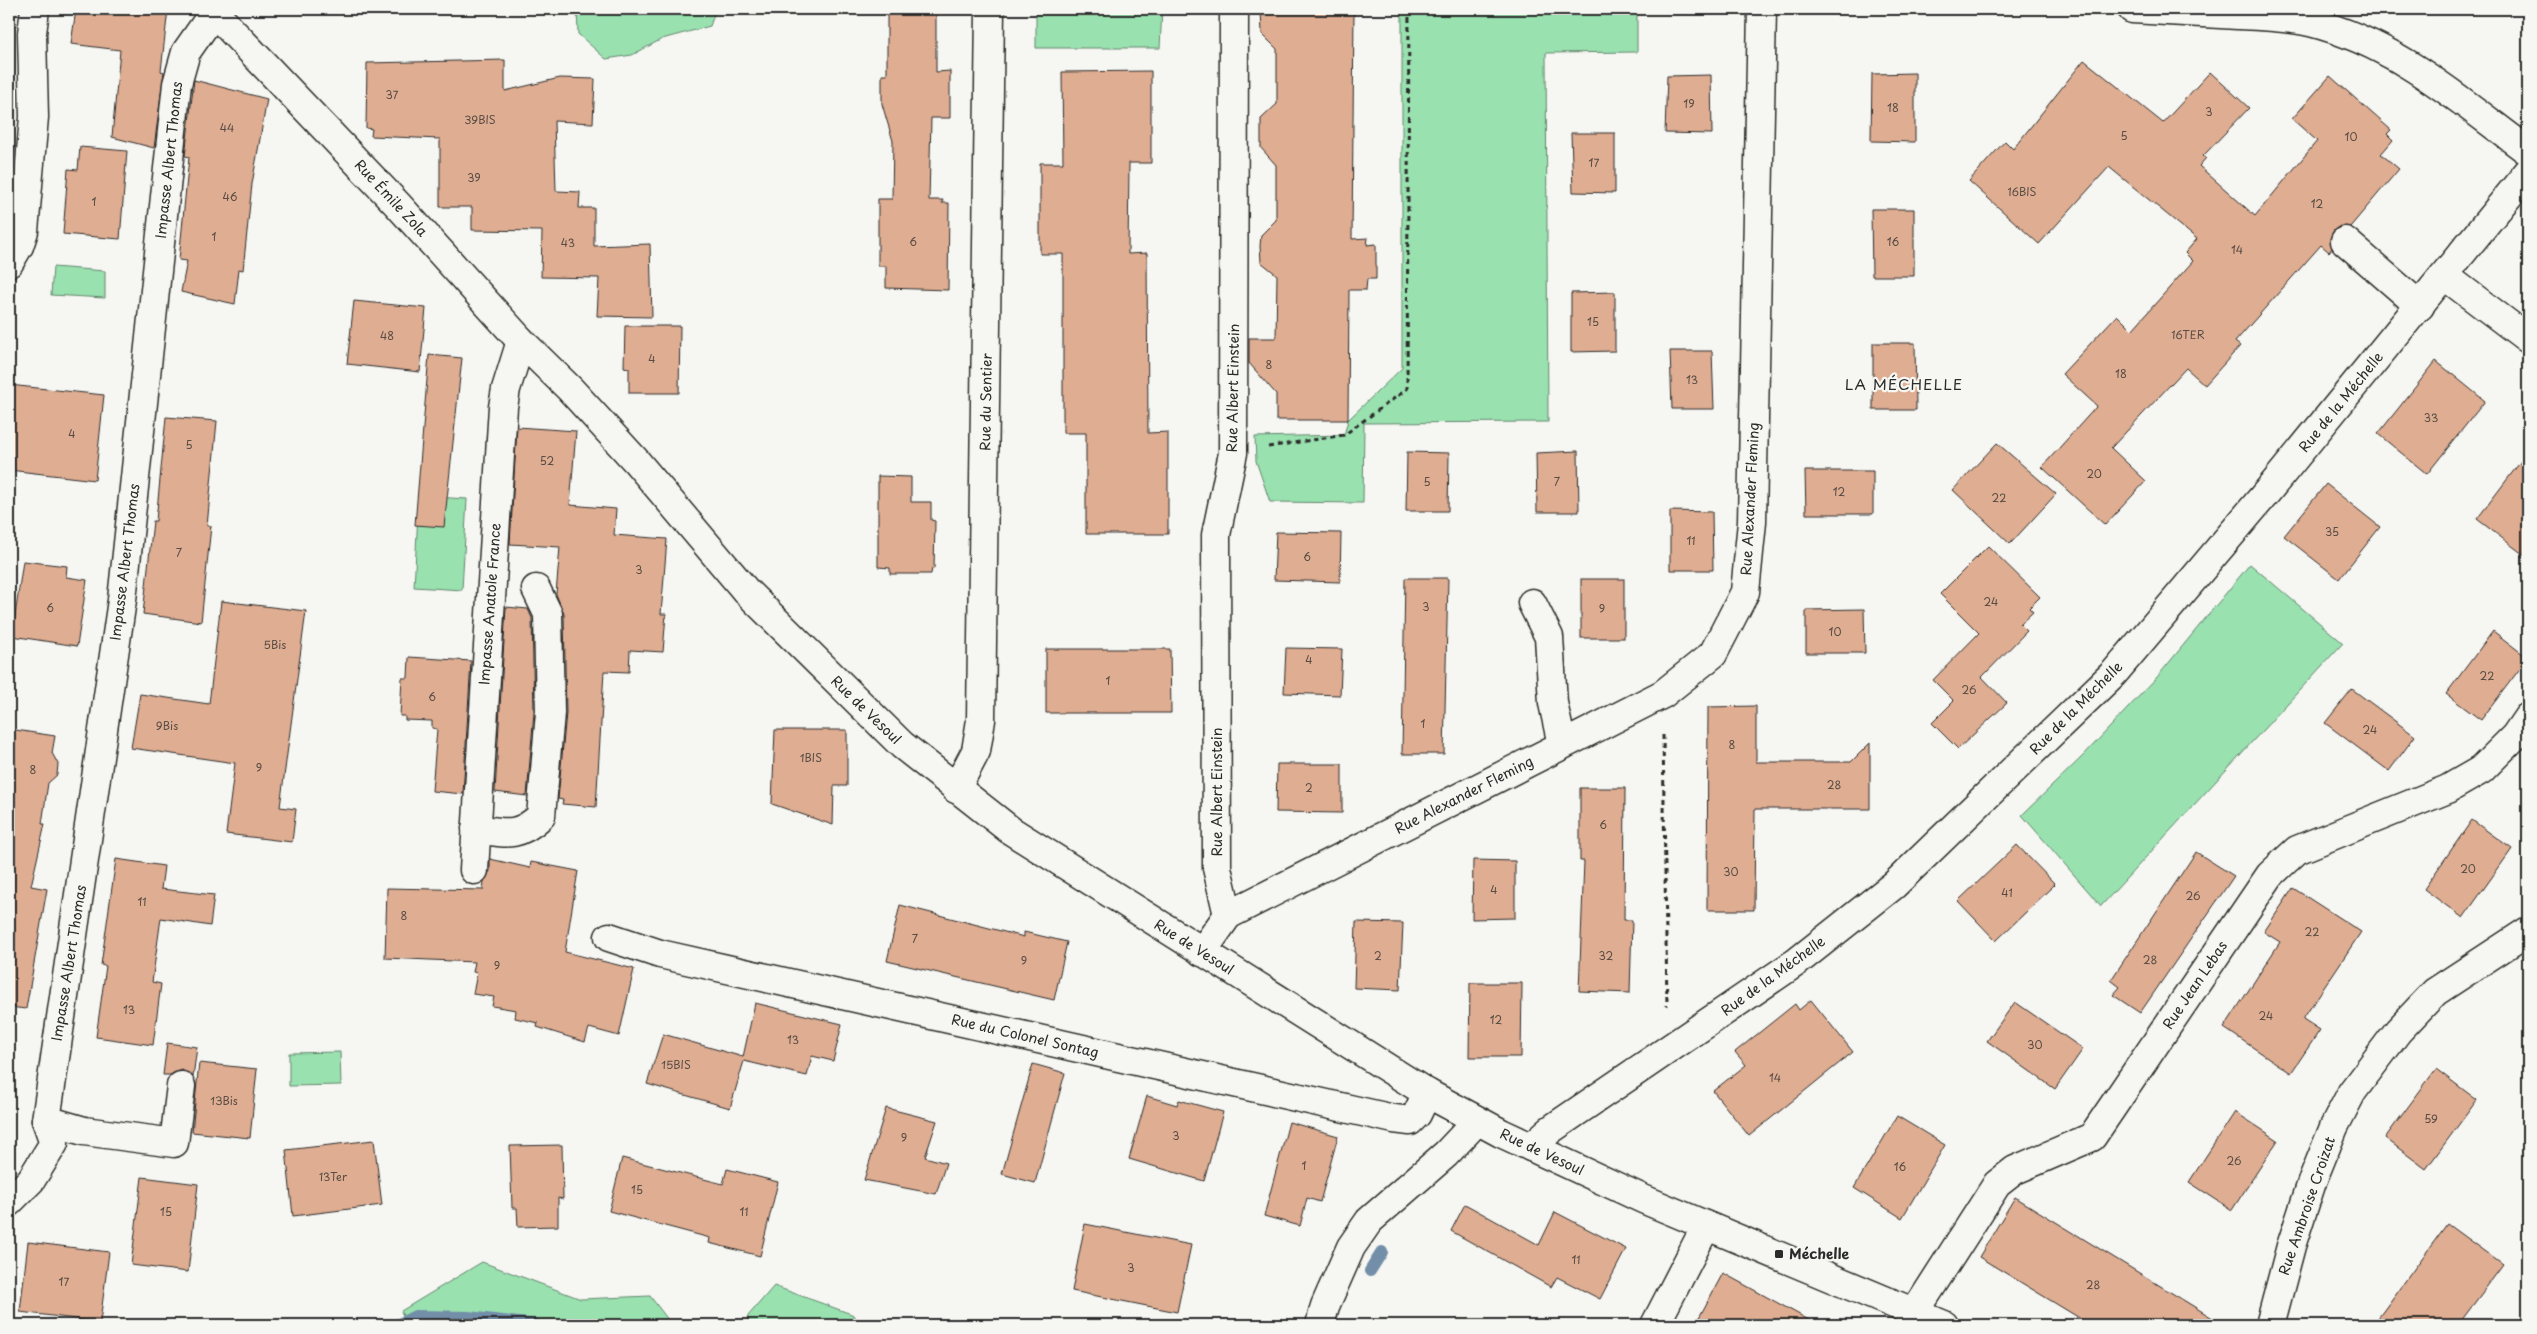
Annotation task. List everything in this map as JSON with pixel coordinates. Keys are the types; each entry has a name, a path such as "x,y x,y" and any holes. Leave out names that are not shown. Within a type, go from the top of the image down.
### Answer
{"street":[{"path":"9,263 20,246 24,231 34,117 32,33 35,9"},
{"name":"Rue du Sentier","path":"956,789 976,751 981,720 983,685 990,9"},
{"name":"Rue Albert Einstein","path":"1228,915 1217,868 1216,535 1233,454 1234,9"},
{"name":"Rue Alexander Fleming","path":"1202,952 1228,915 1663,694 1713,654 1745,592 1752,522 1762,9"},
{"path":"2132,9 2270,17 2310,22 2350,35 2381,48 2413,65 2528,151"},
{"name":"Rue Émile Zola","path":"213,10 398,206 521,341 570,388"},
{"name":"Impasse Albert Thomas","path":"50,1132 122,600 177,84 186,52 213,10"},
{"name":"Rue de la Méchelle","path":"1531,1147 1550,1130 1798,961 1894,885 2114,673 2267,492 2528,172"},
{"path":"2345,241 2420,306"},
{"path":"2444,276 2528,339"},
{"name":"Impasse Anatole France","path":"474,870 503,407 506,389 521,341"},
{"name":"Rue de Vesoul","path":"570,388 636,461 746,591 902,745 1010,830 1427,1093 1477,1121 1706,1226 1931,1321"},
{"path":"476,829 513,834 528,829 541,816 550,712 548,614 536,589"},
{"path":"1532,603 1550,637 1553,703 1562,744"},
{"name":"Rue Jean Lebas","path":"1931,1321 1997,1184 2015,1170 2092,1137 2270,875 2297,850 2448,789 2481,770 2514,736 2528,717"},
{"name":"Rue Ambroise Croizat","path":"2270,1325 2291,1246 2313,1179 2334,1127 2352,1092 2398,1031 2434,992 2528,931"},
{"name":"Rue du Colonel Sontag","path":"609,936 660,954 1394,1119 1410,1121 1417,1114 1427,1093"},
{"path":"9,1202 31,1180 50,1132 84,1131 174,1143 180,1086"},
{"path":"1320,1325 1325,1306 1351,1247 1369,1221 1446,1154 1477,1121"},
{"path":"1655,1325 1706,1226"}],"path":[{"path":"1233,454 1344,435 1406,389 1409,9"},
{"path":"1663,694 1667,1015 1673,1046"}],"green space":[{"path":"577,9 716,9 710,26 662,39 632,55 606,59 578,34"},
{"path":"1036,9 1162,9 1160,48 1036,48"},
{"path":"1402,9 1637,9 1637,52 1546,53 1548,422 1364,423 1363,503 1270,502 1256,461 1255,437 1344,435 1348,420 1402,368"},
{"path":"53,267 105,271 105,298 51,295"},
{"path":"419,496 467,499 462,590 414,587"},
{"path":"2250,564 2343,643 2101,906 2022,815 2083,756 2158,676"},
{"path":"340,1052 341,1085 289,1086 289,1053"},
{"path":"482,1262 581,1299 650,1296 672,1325 407,1325 401,1311"},
{"path":"774,1286 854,1315 860,1325 747,1325 748,1316"}],"building":[{"path":"76,9 168,9 161,71 164,72 154,148 112,137 120,50 71,44"},
{"path":"887,9 936,9 936,72 950,71 950,118 931,118 929,200 943,200 942,203 949,203 948,290 886,288 886,266 878,266 878,199 892,199 893,141 882,104 882,75 887,75"},
{"path":"1261,9 1354,9 1352,239 1368,238 1367,245 1376,244 1376,279 1367,279 1366,290 1349,290 1348,420 1276,420 1276,394 1249,363 1249,338 1276,338 1277,275 1261,262 1260,246 1261,235 1276,220 1276,165 1261,148 1261,119 1277,104 1277,49 1262,34"},
{"path":"505,60 505,91 560,78 595,79 593,123 554,121 556,191 580,192 579,208 594,208 594,246 650,244 652,317 597,316 599,278 541,277 542,231 472,230 472,207 440,207 440,139 371,136 372,129 366,128 367,63"},
{"path":"2084,60 2163,123 2210,72 2249,108 2203,156 2206,158 2199,166 2255,216 2317,141 2292,119 2330,76 2391,130 2387,134 2393,140 2381,154 2399,169 2350,227 2340,226 2334,230 2330,239 2332,248 2329,252 2321,245 2235,342 2240,346 2205,385 2186,368 2111,448 2146,481 2105,525 2042,467 2097,406 2062,374 2117,315 2132,330 2193,261 2185,253 2197,239 2109,167 2039,244 1969,181 2005,141 2013,149"},
{"path":"1151,71 1151,163 1129,163 1128,254 1147,253 1148,433 1168,432 1168,534 1086,534 1086,433 1063,433 1063,254 1040,254 1040,163 1063,163 1062,72"},
{"path":"1915,73 1915,142 1871,141 1872,74"},
{"path":"1711,75 1712,134 1665,133 1667,76"},
{"path":"194,80 267,99 252,184 243,270 239,269 235,304 181,292 187,261 179,260 189,157 185,156"},
{"path":"1571,133 1615,133 1615,193 1573,192"},
{"path":"80,147 127,151 120,239 63,234 68,169 78,170"},
{"path":"1871,209 1914,209 1914,276 1872,276"},
{"path":"1615,292 1615,351 1571,352 1571,293"},
{"path":"354,301 426,308 420,372 347,364"},
{"path":"625,326 680,326 679,393 629,393 629,368 624,367"},
{"path":"1873,343 1915,343 1916,410 1873,410"},
{"path":"1670,351 1712,351 1714,409 1672,409"},
{"path":"429,355 462,358 444,527 415,525"},
{"path":"2436,361 2485,401 2427,474 2378,434"},
{"path":"9,385 104,395 95,480 9,470"},
{"path":"166,417 217,421 207,526 211,526 201,622 143,614 153,521 156,521"},
{"path":"517,427 576,431 570,505 616,509 614,535 667,539 661,614 666,614 663,652 630,650 629,672 604,671 596,807 562,804 563,800 558,799 566,713 564,614 556,594 560,547 510,544"},
{"path":"1997,443 2056,494 2010,544 1953,490"},
{"path":"1578,451 1579,512 1537,512 1536,453"},
{"path":"1407,452 1449,453 1448,511 1406,511"},
{"path":"2528,452 2528,558 2477,519"},
{"path":"1805,471 1873,471 1873,514 1806,514"},
{"path":"878,476 911,477 911,502 931,502 931,520 935,521 934,569 932,568 931,574 890,574 890,568 878,567"},
{"path":"2326,484 2380,527 2339,579 2284,536"},
{"path":"1670,511 1712,512 1713,570 1670,570"},
{"path":"1276,532 1341,533 1340,582 1274,580"},
{"path":"1988,546 2040,597 2029,608 2033,612 2020,624 2027,631 1982,677 2007,703 1958,749 1932,723 1954,701 1933,680 1979,633 1940,594"},
{"path":"23,561 67,566 66,577 87,580 77,646 12,636"},
{"path":"1405,578 1448,578 1444,754 1402,754"},
{"path":"1581,579 1624,579 1624,638 1581,638"},
{"path":"221,601 306,611 280,807 296,809 292,842 226,834 235,763 131,748 140,694 209,704"},
{"path":"506,607 528,609 532,618 534,712 527,796 495,792"},
{"path":"1864,609 1865,653 1806,653 1806,610"},
{"path":"2493,631 2528,658 2481,720 2446,694"},
{"path":"1286,648 1342,649 1340,695 1284,693"},
{"path":"1046,649 1170,649 1171,713 1046,713"},
{"path":"409,657 471,661 463,794 432,791 437,729 432,728 432,721 405,720 405,716 400,716 402,678 408,678"},
{"path":"2352,689 2415,736 2389,771 2325,723"},
{"path":"1756,706 1756,762 1851,762 1870,743 1870,809 1755,809 1754,910 1707,910 1708,707"},
{"path":"9,729 55,736 52,753 58,764 57,775 48,783 42,824 45,824 31,886 47,889 26,1009 9,1007"},
{"path":"775,730 847,730 847,786 834,786 833,825 772,804"},
{"path":"1277,764 1342,764 1342,813 1276,812"},
{"path":"1580,788 1625,788 1624,920 1632,920 1630,993 1579,991 1584,861 1580,861"},
{"path":"2472,820 2512,849 2463,918 2424,889"},
{"path":"2017,845 2055,884 1996,941 1958,901"},
{"path":"2196,852 2234,876 2140,1013 2113,995 2120,987 2111,980"},
{"path":"116,859 164,866 161,889 214,895 210,926 161,918 152,982 161,984 153,1045 96,1037 106,966 101,965"},
{"path":"490,859 530,868 531,862 578,871 565,952 634,969 619,1036 589,1028 585,1042 537,1027 538,1023 515,1018 516,1010 492,1006 494,997 473,994 477,973 473,972 475,962 385,958 387,888 483,890 484,881 490,871"},
{"path":"1473,860 1515,861 1515,918 1472,919"},
{"path":"2293,888 2361,932 2303,1019 2320,1030 2291,1073 2224,1028 2280,942 2264,932"},
{"path":"900,905 1024,937 1024,932 1067,942 1054,1000 887,961"},
{"path":"1356,922 1403,923 1400,990 1354,988"},
{"path":"1470,983 1522,983 1521,1057 1469,1057"},
{"path":"1811,1000 1853,1052 1749,1136 1713,1091 1746,1065 1735,1052 1795,1004 1799,1010"},
{"path":"2015,1002 2083,1049 2055,1089 1987,1041"},
{"path":"755,1003 842,1024 833,1061 812,1056 807,1076 744,1061 730,1108 647,1084 663,1034 743,1057"},
{"path":"167,1043 197,1047 193,1077 182,1070 170,1075 163,1075"},
{"path":"199,1063 257,1069 250,1138 192,1132"},
{"path":"1033,1064 1065,1073 1035,1183 1002,1174"},
{"path":"2436,1069 2477,1100 2426,1169 2385,1138"},
{"path":"1147,1096 1177,1105 1179,1100 1223,1112 1204,1181 1129,1159"},
{"path":"886,1108 937,1121 925,1157 946,1163 936,1194 864,1180"},
{"path":"2235,1112 2278,1140 2232,1210 2189,1182"},
{"path":"1897,1116 1945,1145 1902,1218 1854,1188"},
{"path":"1289,1122 1338,1136 1320,1202 1307,1198 1300,1226 1264,1216"},
{"path":"374,1140 382,1205 293,1216 286,1150"},
{"path":"562,1145 563,1199 558,1198 558,1226 518,1227 517,1208 512,1208 510,1146"},
{"path":"622,1158 723,1184 727,1169 778,1182 760,1256 709,1243 710,1238 609,1211"},
{"path":"142,1177 198,1184 188,1272 131,1265"},
{"path":"2015,1197 2224,1325 2091,1325 1979,1257"},
{"path":"1465,1204 1539,1245 1555,1212 1626,1249 1600,1299 1557,1277 1551,1287 1451,1231"},
{"path":"1085,1224 1191,1245 1177,1312 1072,1291"},
{"path":"2447,1224 2503,1265 2458,1325 2373,1325"},
{"path":"28,1242 109,1252 100,1322 20,1312"},
{"path":"1723,1273 1818,1325 1695,1325"}],"waterway":[{"path":"1370,1271 1382,1252"},
{"path":"397,1325 415,1316 468,1317 536,1325"}],"place":[{"name":"Méchelle","path":"1779,1254"}],"district":[{"name":"LA MÉCHELLE","path":"1904,385"}]}
